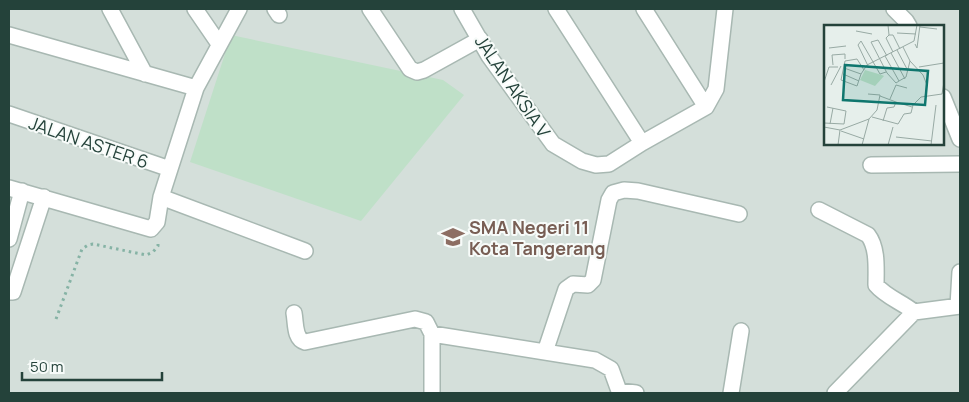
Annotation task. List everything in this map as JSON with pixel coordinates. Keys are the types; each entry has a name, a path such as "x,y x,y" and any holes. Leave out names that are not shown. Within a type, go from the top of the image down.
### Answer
{"street":[{"path":"110,9 145,74"},
{"path":"195,9 219,44"},
{"path":"9,240 15,189 154,225 161,197 196,88 238,9"},
{"path":"370,9 410,69 417,72 480,39"},
{"name":"JALAN AKSIA V","path":"462,9 489,56 553,144 582,162 596,165 609,164 639,138 706,107"},
{"path":"556,9 639,138"},
{"path":"644,9 706,107 716,89 725,9"},
{"path":"894,9 908,25"},
{"path":"9,36 196,88"},
{"path":"944,99 960,139"},
{"name":"JALAN ASTER 6","path":"9,114 170,170"},
{"path":"872,165 960,164"},
{"path":"545,352 566,289 573,284 588,285 593,280 609,200 613,193 624,190 638,192 739,214"},
{"path":"9,292 13,292 44,197"},
{"path":"161,197 305,251"},
{"path":"819,210 868,235 874,250 876,284 890,297 902,302 914,312"},
{"path":"835,393 914,312 959,306 960,272"},
{"path":"294,313 297,336 300,341 305,342 415,319 426,322 432,334 432,393"},
{"path":"731,393 740,331"},
{"path":"432,334 595,360 611,369 619,392 636,393"}],"path":[{"path":"56,319 82,249 93,244 146,255 153,252 158,246 154,225"}],"shaded area":[{"path":"9,9 960,9 960,393 9,393"}],"green space":[{"path":"231,35 443,80 464,95 361,221 190,162"}],"place":[{"name":"SMA Negeri 11 Kota Tangerang","path":"453,237"}]}
